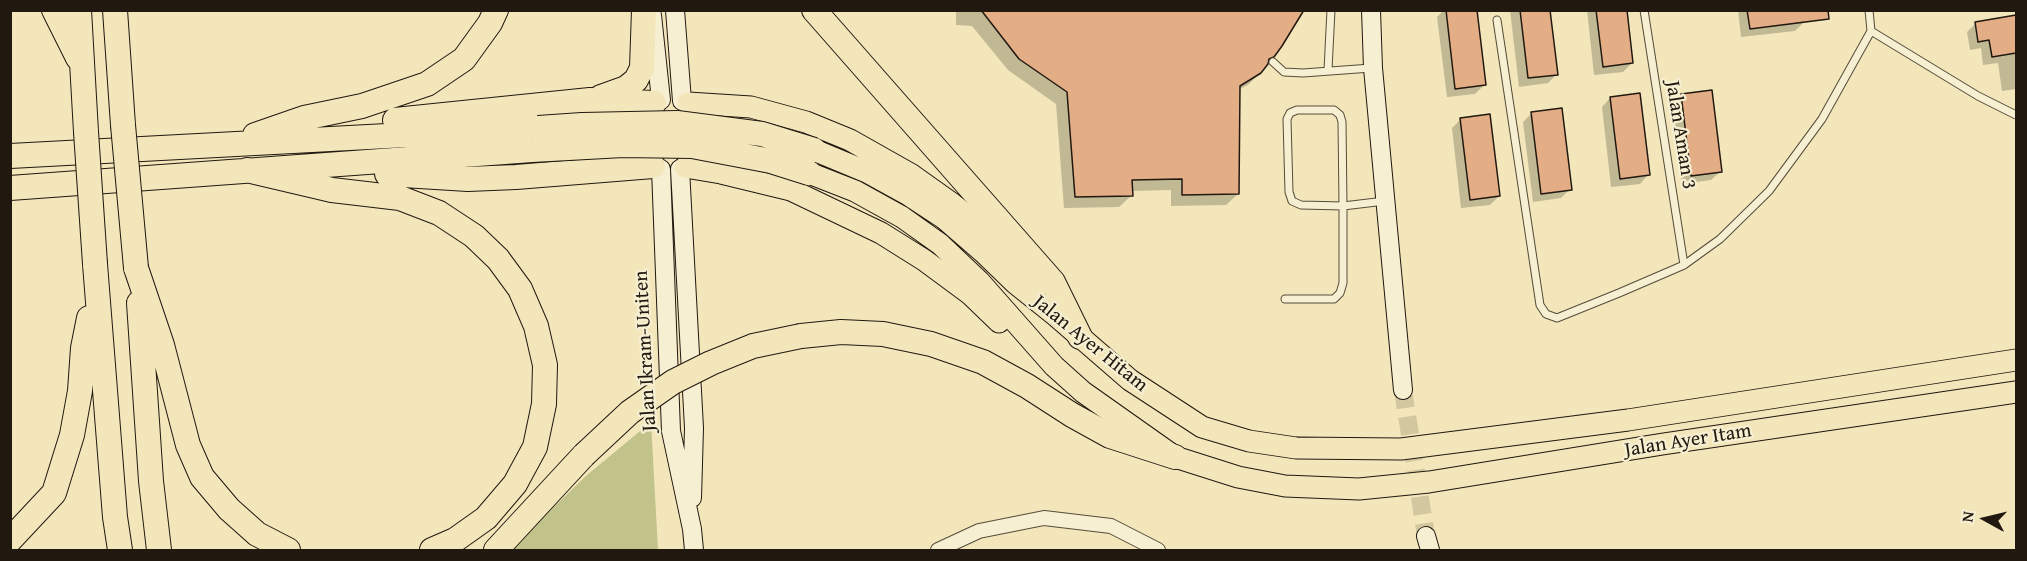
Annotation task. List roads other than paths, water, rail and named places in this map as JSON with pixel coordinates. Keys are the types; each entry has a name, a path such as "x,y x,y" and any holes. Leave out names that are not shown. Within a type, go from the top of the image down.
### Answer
{"highway":[{"path":"54,10 81,63"},
{"path":"79,10 95,274 115,517 120,550"},
{"path":"116,10 151,481 159,550"},
{"path":"118,54 129,10"},
{"path":"227,144 304,118 362,106 427,84 464,59 490,23 496,10"},
{"path":"590,100 626,88 636,80 642,68 644,10"},
{"path":"813,10 1053,282 1080,337"},
{"path":"266,142 302,131 522,106 590,100 658,101"},
{"path":"10,188 295,168 535,139 582,125 677,123 762,134 812,161"},
{"path":"10,156 266,142 535,139"},
{"path":"295,168 329,174 391,174 468,179 657,168"},
{"path":"247,170 332,190 400,198 440,213 474,236 498,259 520,289 536,326 545,365 544,404 535,447 515,484 486,518 454,540 432,550"},
{"path":"136,268 162,345 188,445 202,477 229,509 257,534 288,550"},
{"path":"10,540 22,530 54,493 72,435 95,274"},
{"path":"496,550 584,455 630,412 673,382 711,363 753,346 801,336 841,332 883,334 931,344 983,362 1110,436 1175,457"}],"main road":[{"path":"652,10 658,101"},
{"path":"675,10 685,102 703,119 706,130 701,152 694,161 682,168"},
{"path":"1371,10 1373,68 1384,201 1403,390"},
{"path":"1032,343 1011,334 970,294 924,260 881,233 790,190 721,173 682,168 657,168 645,159 635,140 635,129 639,118 645,109 658,101 672,99 751,107 806,122 850,140 912,175 982,228 1042,290 1055,315"},
{"name":"Jalan Ayer Hitam","path":"812,161 867,172 907,194 945,219 1016,284 1130,380 1202,427 1249,441 1296,448 1401,449"},
{"name":"Jalan Ayer Hitam","path":"812,161 864,197 902,217 940,244 979,281 1054,366 1083,392 1175,457 1238,477 1285,486 1359,489"},
{"name":"Jalan Ikram-Uniten","path":"657,168 671,431 692,529"},
{"name":"Jalan Ikram-Uniten","path":"682,168 694,428 692,529 694,550"},
{"name":"Jalan Ayer Itam","path":"1401,449 1628,420 2016,360"},
{"name":"Jalan Ayer Itam","path":"1359,489 1441,480 1663,444 2016,392"}],"street":[{"path":"938,550 979,531 1044,518 1111,526 1158,550"}],"lane":[{"path":"1328,70 1331,10"},
{"name":"Jalan Aman 3","path":"1644,10 1684,264"},
{"path":"1497,20 1540,305 1546,314 1557,318 1684,264 1720,239 1769,191 1822,119 1871,31 1869,10"},
{"path":"1871,31 1978,96 2016,115"},
{"path":"1273,62 1284,72 1303,73 1373,68"},
{"path":"1284,299 1334,299 1340,293 1343,283 1343,206 1342,122 1340,115 1334,110 1296,110 1290,113 1287,119 1289,192 1292,201 1301,205 1343,206 1384,201"}],"tunnel":[{"path":"1403,390 1426,536"}]}
